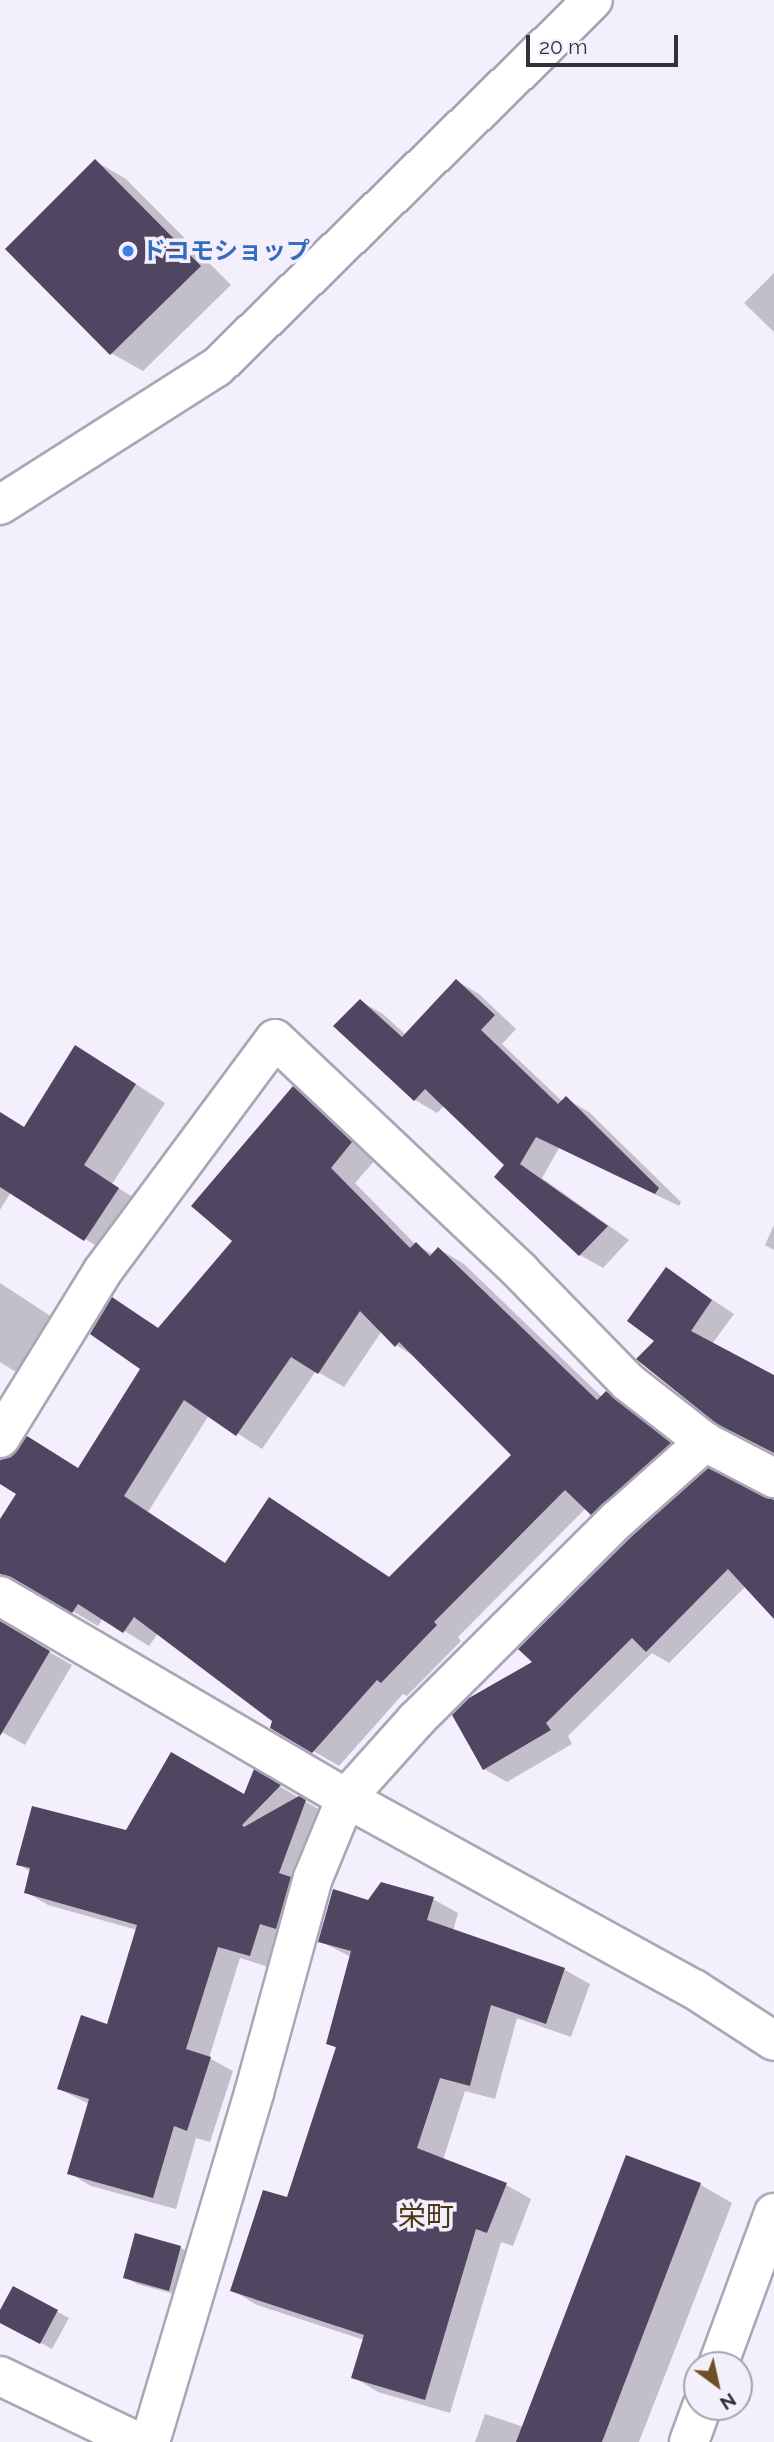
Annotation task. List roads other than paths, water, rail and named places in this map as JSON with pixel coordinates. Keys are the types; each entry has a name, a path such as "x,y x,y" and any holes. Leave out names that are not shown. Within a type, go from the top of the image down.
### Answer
{"street":[{"path":"6,500 217,367 593,0"},
{"path":"0,1438 102,1272 275,1039 521,1272 628,1382 705,1441 774,1478"},
{"path":"150,2442 254,2093 313,1878 346,1798 416,1720 617,1520 705,1441"},
{"path":"0,1596 346,1798 694,1989 774,2041"},
{"path":"723,2351 774,2213"},
{"path":"0,2375 138,2442"},
{"path":"689,2442 697,2421"}],"place":[{"name":"ドコモショップ","path":"128,251"}],"district":[{"name":"栄町","path":"426,2217"}]}
